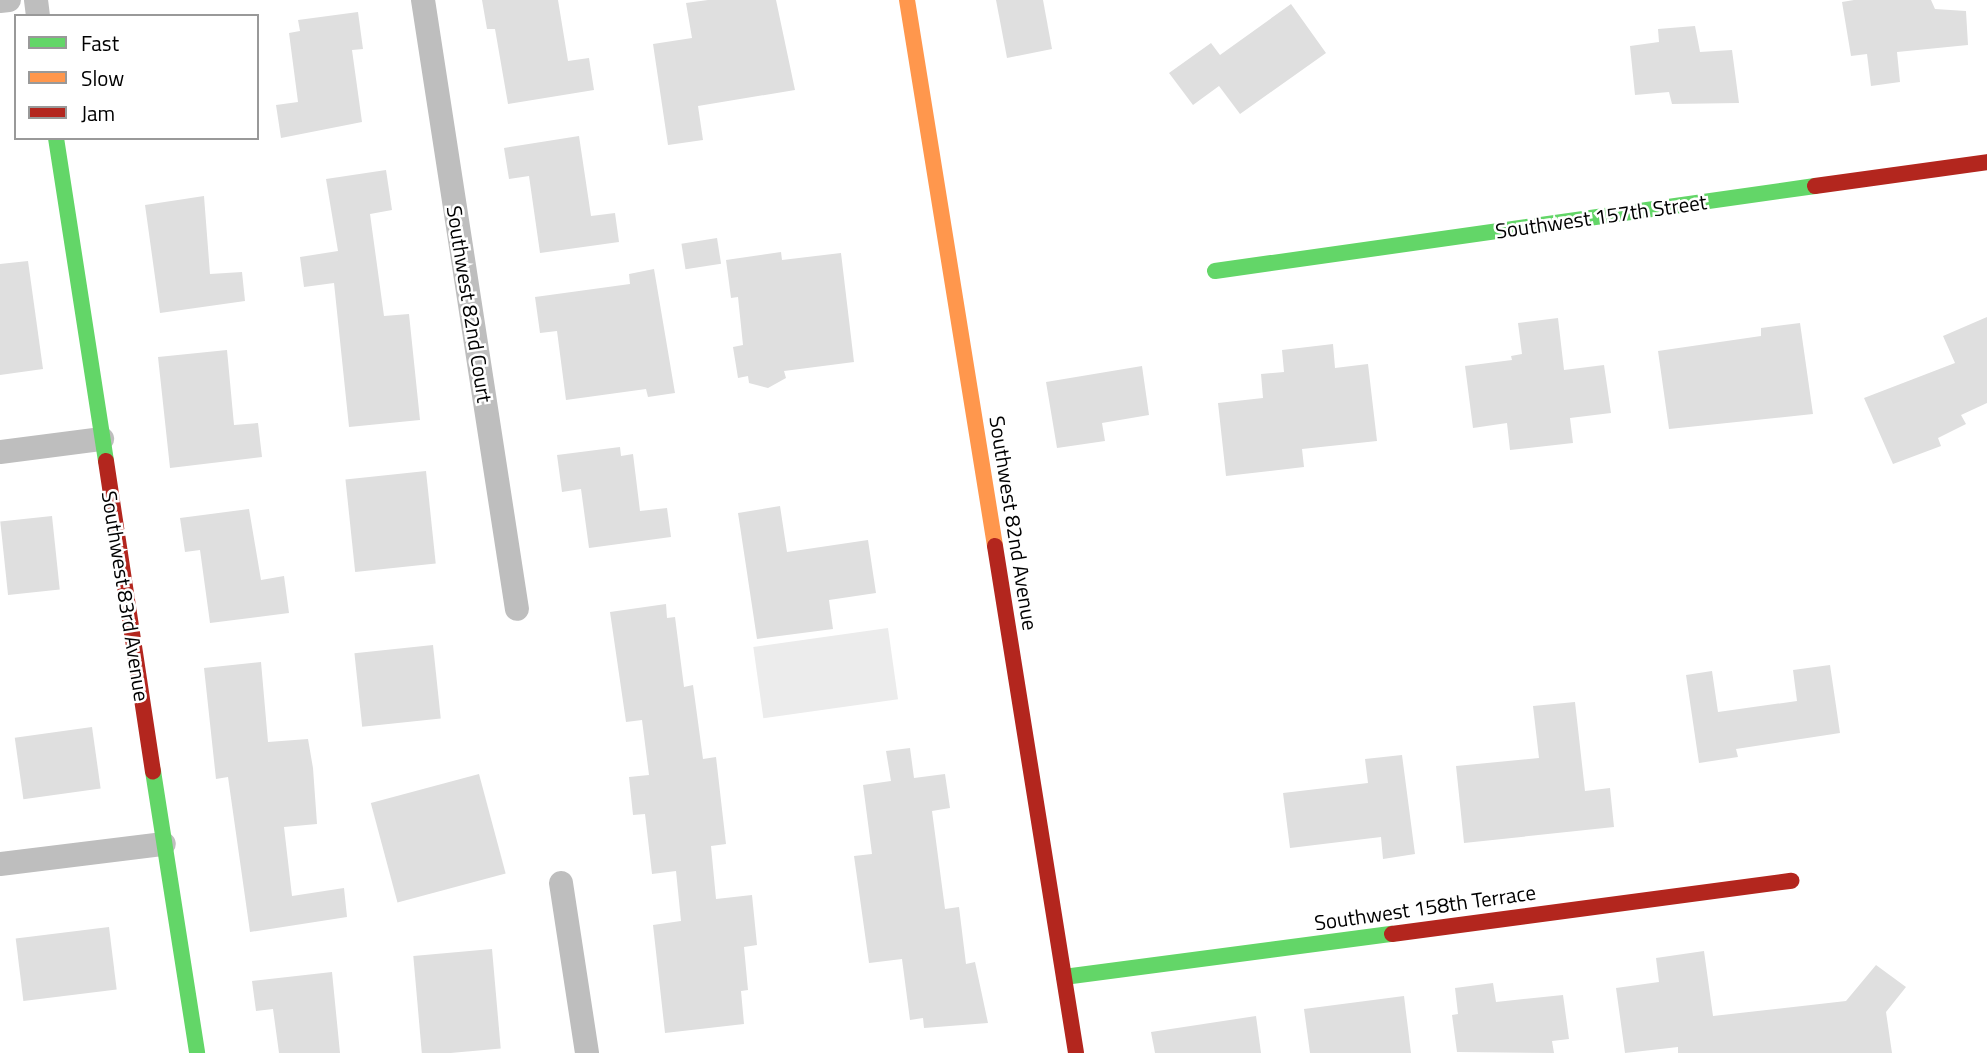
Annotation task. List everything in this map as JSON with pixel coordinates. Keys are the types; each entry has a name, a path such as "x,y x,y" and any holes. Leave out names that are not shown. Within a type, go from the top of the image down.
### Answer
{"street":[{"path":"0,1 9,0"},
{"name":"Southwest 82nd Court","path":"423,0 517,609"},
{"name":"Southwest 82nd Avenue","path":"907,0 1076,1053"},
{"name":"Southwest 83rd Avenue","path":"56,140 197,1053"},
{"name":"Southwest 157th Street","path":"1215,271 1987,162"},
{"path":"0,452 102,439"},
{"path":"0,864 164,844"},
{"name":"Southwest 158th Terrace","path":"1064,977 1791,881"},
{"path":"561,883 587,1053"}],"shaded area":[{"path":"888,628 898,699 763,718 753,647"}],"building":[{"path":"482,0 558,0 568,61 589,58 594,90 508,104 495,29 487,29"},
{"path":"708,0 776,0 795,90 698,106 703,140 668,145 653,44 692,38 686,3"},
{"path":"996,0 1043,0 1052,49 1007,58"},
{"path":"1931,0 1935,9 1966,11 1968,45 1897,52 1900,82 1871,86 1867,54 1851,56 1842,2"},
{"path":"1291,4 1326,53 1240,114 1219,86 1193,105 1169,73 1211,43 1220,55"},
{"path":"358,12 363,49 352,50 362,122 281,138 276,105 298,102 289,33 300,31 298,20"},
{"path":"1695,26 1700,52 1732,50 1739,103 1672,104 1669,92 1635,95 1630,46 1659,42 1658,29"},
{"path":"579,136 591,216 615,213 619,242 540,253 529,176 509,179 504,148"},
{"path":"386,170 392,210 370,214 384,316 409,314 420,420 349,427 334,283 304,287 300,257 338,251 326,179"},
{"path":"204,196 210,274 242,272 245,301 160,313 145,205"},
{"path":"717,238 721,264 686,269 681,244"},
{"path":"781,252 782,260 841,253 854,362 784,371 786,378 768,388 749,383 748,376 738,378 733,347 743,345 738,297 731,298 726,260"},
{"path":"28,261 43,369 0,375 0,264"},
{"path":"654,269 675,393 648,397 646,389 566,400 557,331 540,333 535,297 630,284 629,274"},
{"path":"1987,317 1987,403 1961,415 1966,424 1938,438 1941,446 1893,464 1864,398 1955,363 1943,336"},
{"path":"1558,318 1564,370 1604,365 1611,413 1570,418 1573,443 1510,450 1507,423 1473,428 1465,366 1512,360 1511,356 1522,354 1518,323"},
{"path":"1800,323 1813,414 1669,429 1658,351 1761,336 1761,328"},
{"path":"1333,344 1335,368 1368,364 1377,441 1302,449 1304,467 1226,476 1218,403 1263,398 1261,374 1284,372 1282,350"},
{"path":"227,350 234,425 258,423 262,457 170,468 158,357"},
{"path":"1142,366 1149,415 1102,423 1105,441 1057,448 1046,382"},
{"path":"620,447 621,456 633,454 640,511 667,508 671,537 589,548 581,489 562,492 557,455"},
{"path":"426,471 436,563 355,572 345,479"},
{"path":"780,506 787,552 868,540 876,593 829,600 833,629 757,639 738,513"},
{"path":"249,509 261,580 284,576 289,613 210,623 200,550 185,552 180,518"},
{"path":"52,516 60,590 8,595 0,521"},
{"path":"666,604 667,618 675,617 684,687 693,685 703,759 716,757 726,844 711,846 716,899 752,895 757,945 744,947 748,990 741,991 744,1024 665,1033 653,925 681,921 676,871 652,874 645,814 633,815 629,777 649,775 642,720 626,722 610,612"},
{"path":"433,645 441,719 362,727 354,653"},
{"path":"261,662 268,742 308,739 313,768 317,824 284,827 292,896 344,888 347,917 250,932 228,777 216,779 204,668"},
{"path":"1830,665 1840,733 1736,749 1738,757 1699,763 1686,675 1712,671 1718,712 1797,701 1793,670"},
{"path":"1575,702 1585,791 1610,788 1614,827 1464,843 1456,766 1539,758 1533,706"},
{"path":"92,727 101,788 23,799 15,738"},
{"path":"910,748 914,778 945,774 950,808 932,811 945,909 959,907 966,964 975,962 988,1023 924,1028 923,1018 910,1020 902,959 869,963 854,856 872,854 863,785 891,781 886,751"},
{"path":"1402,755 1415,854 1383,859 1381,837 1290,848 1283,793 1368,783 1365,759"},
{"path":"479,774 506,873 397,902 371,803"},
{"path":"109,927 117,990 23,1001 16,938"},
{"path":"492,949 501,1049 422,1053 413,956"},
{"path":"1704,951 1713,1016 1846,1001 1876,965 1906,987 1886,1012 1892,1053 1678,1053 1678,1047 1625,1053 1616,988 1659,982 1656,958"},
{"path":"332,972 340,1053 279,1053 273,1009 256,1011 252,981"},
{"path":"1493,983 1496,1002 1563,995 1569,1039 1552,1041 1554,1053 1457,1052 1452,1015 1458,1014 1455,988"},
{"path":"1404,996 1411,1053 1310,1053 1304,1009"},
{"path":"1256,1016 1261,1053 1155,1053 1151,1032"}],"traffic: fast":[{"path":"56,140 106,461"},
{"path":"1215,271 1815,186"},
{"path":"153,771 197,1053"},
{"path":"1064,977 1392,934"}],"traffic: slow":[{"path":"907,0 995,546"}],"traffic: jam":[{"path":"1815,186 1987,162"},
{"path":"106,461 153,771"},
{"path":"995,546 1076,1053"},
{"path":"1392,934 1791,881"}]}
